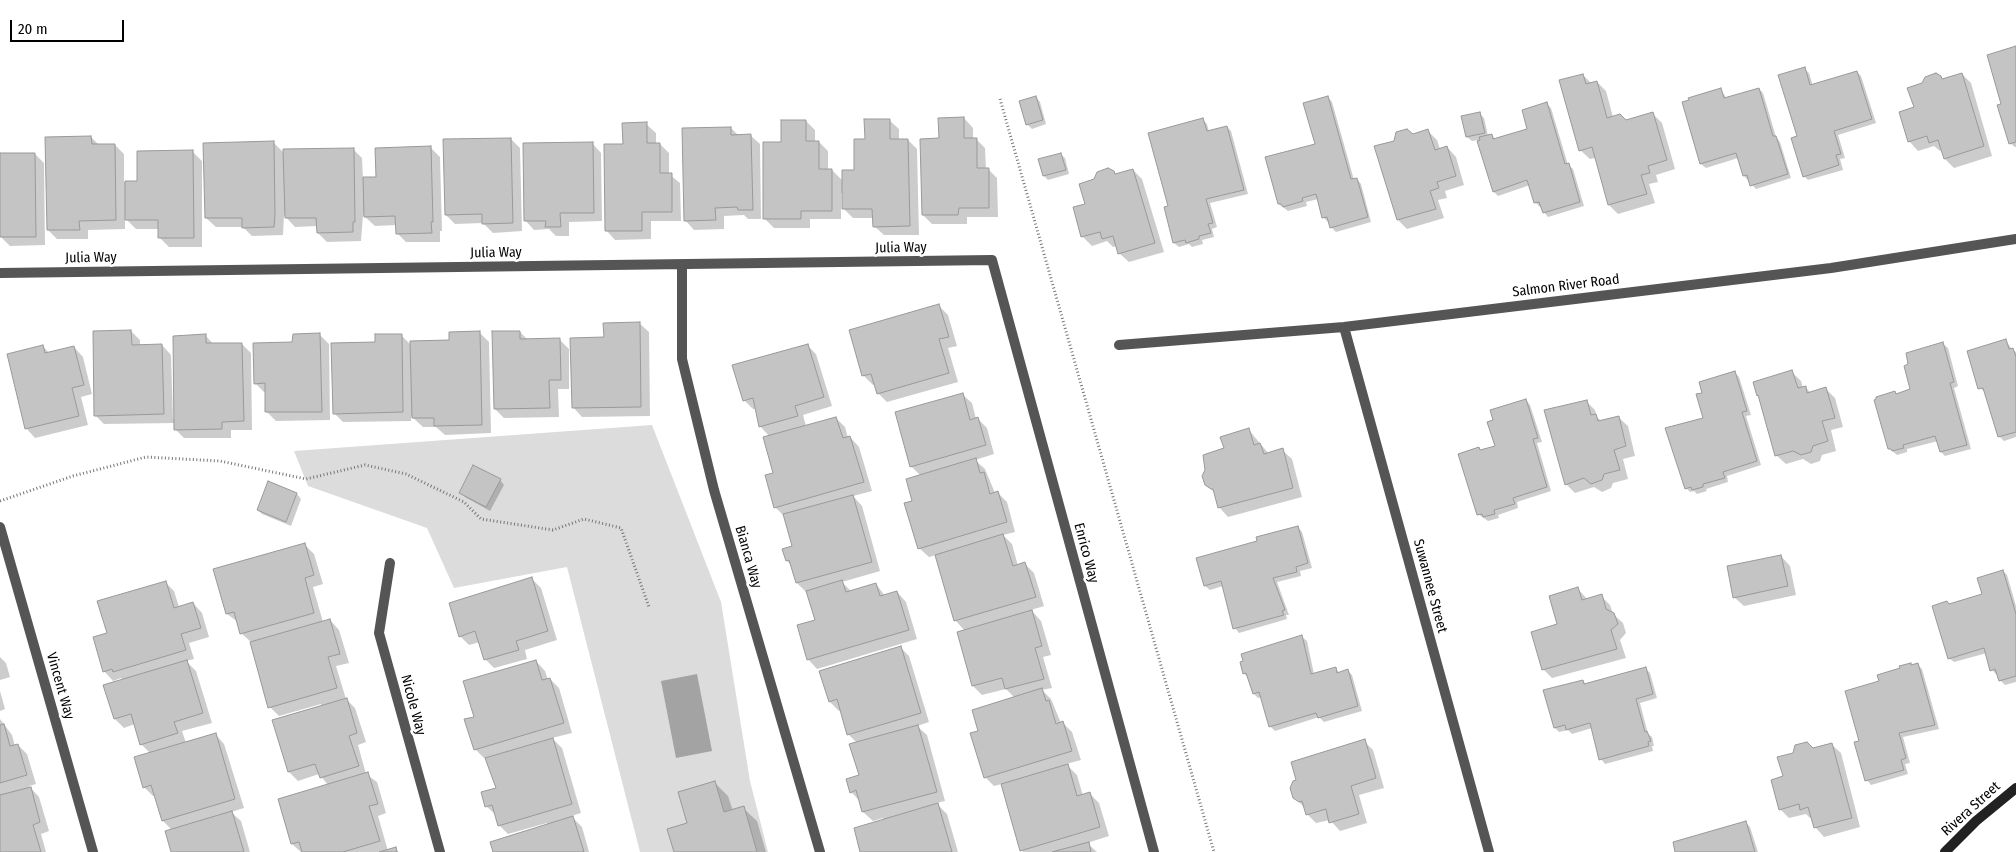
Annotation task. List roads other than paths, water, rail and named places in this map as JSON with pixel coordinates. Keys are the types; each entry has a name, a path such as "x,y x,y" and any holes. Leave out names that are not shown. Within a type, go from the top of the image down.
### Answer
{"street":[{"name":"Salmon River Road","path":"1119,345 1344,327 1830,268 2016,239"},
{"name":"Julia Way","path":"0,273 992,260"},
{"name":"Enrico Way","path":"992,260 1154,852"},
{"name":"Bianca Way","path":"682,265 682,359 714,490 820,852"},
{"name":"Suwannee Street","path":"1344,327 1489,852"},
{"name":"Vincent Way","path":"0,527 93,852"},
{"name":"Nicole Way","path":"390,563 379,633 440,852"},
{"name":"Rivera Street","path":"1945,852 1976,821 2016,788"}]}
